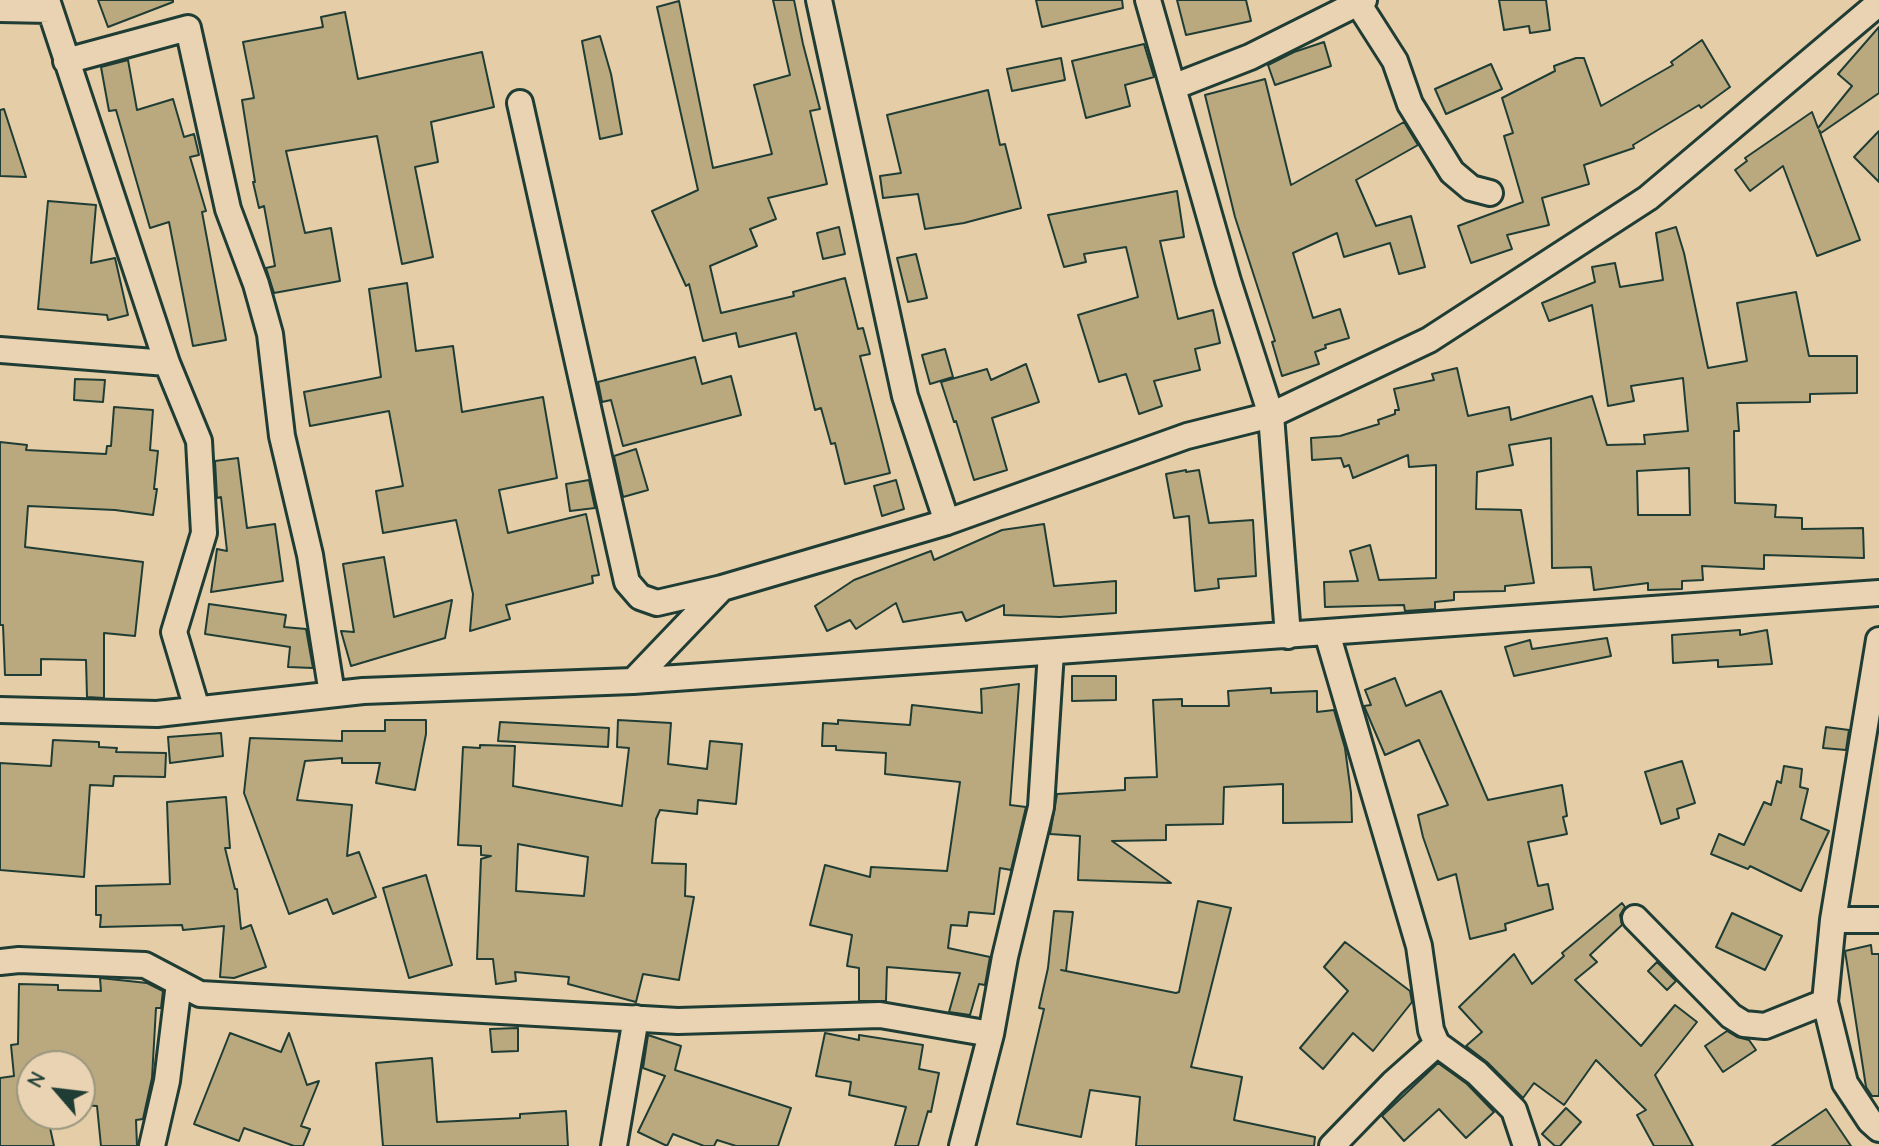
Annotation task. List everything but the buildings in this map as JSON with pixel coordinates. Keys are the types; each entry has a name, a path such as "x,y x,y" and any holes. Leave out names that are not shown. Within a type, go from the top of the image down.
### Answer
{"street":[{"path":"819,0 905,396 947,522"},
{"path":"1148,0 1228,281 1271,415 1288,636"},
{"path":"1173,87 1250,57 1360,1 1395,61 1410,104 1452,172 1471,188 1490,193"},
{"path":"520,103 627,582 640,597 657,603 722,588 947,522 1187,436 1271,415 1429,340 1648,198 1879,3"},
{"path":"0,9 48,5 167,363 199,441 204,533 174,632 197,709"},
{"path":"66,61 188,28 228,209 256,284 270,334 282,436 310,555 332,694"},
{"path":"0,350 167,363"},
{"path":"633,681 722,588"},
{"path":"0,710 157,714 332,694 633,681 1879,593"},
{"path":"1327,633 1419,946 1431,1030 1437,1044 1477,1073 1514,1110 1526,1146"},
{"path":"1879,640 1833,920 1825,1002 1845,1083 1870,1121 1879,1129"},
{"path":"962,1146 991,1034 1005,957 1041,807 1051,652"},
{"path":"1635,918 1731,1016 1744,1024 1765,1026 1825,1002"},
{"path":"1833,920 1879,920"},
{"path":"0,962 145,965 200,994 678,1021 880,1015 991,1034"},
{"path":"152,1146 167,1081 179,983"},
{"path":"614,1146 636,1018"},
{"path":"1332,1146 1393,1083 1437,1044"}]}
